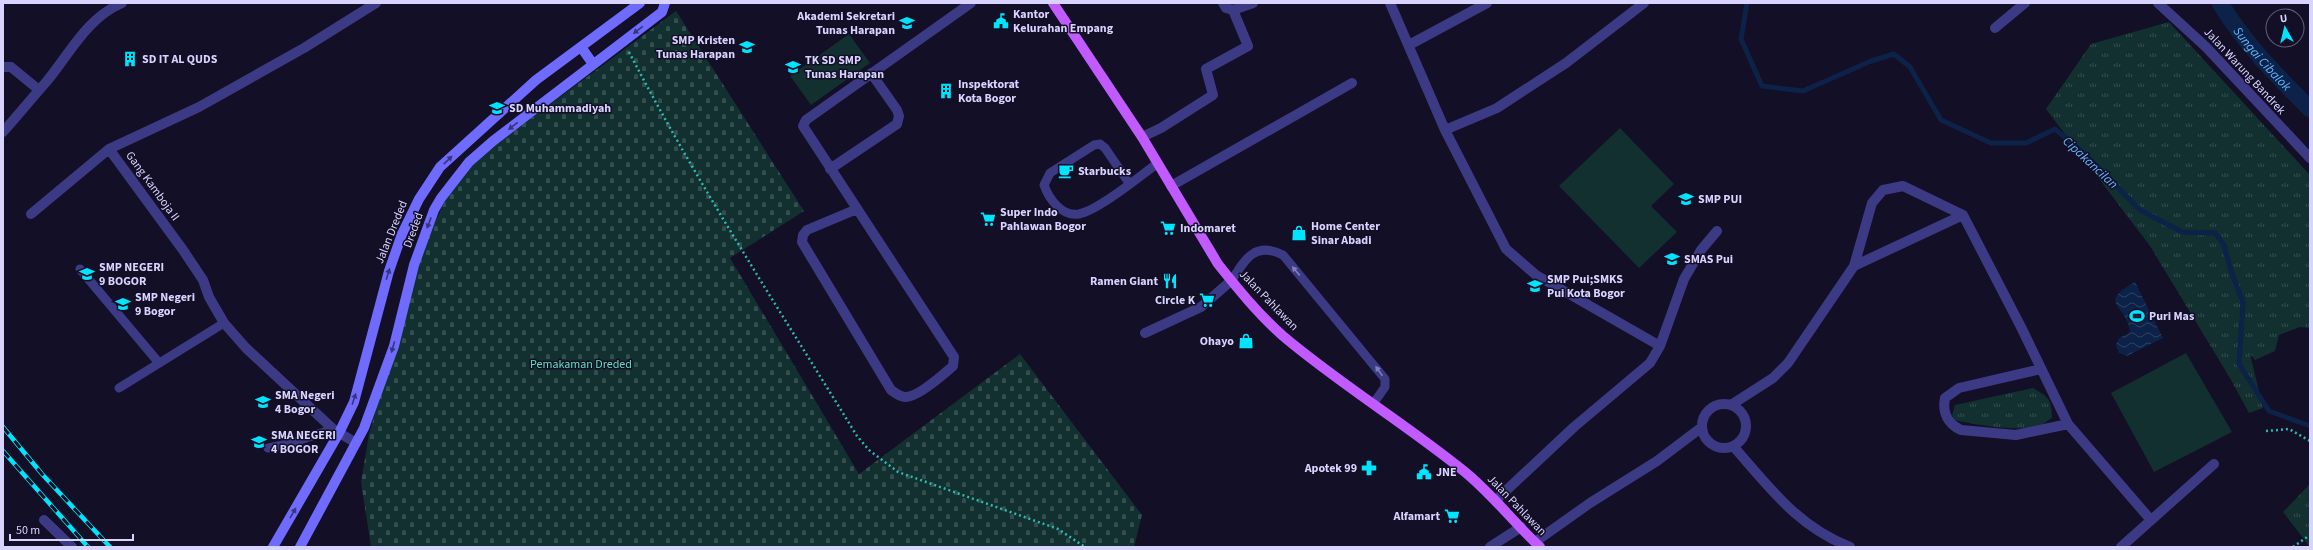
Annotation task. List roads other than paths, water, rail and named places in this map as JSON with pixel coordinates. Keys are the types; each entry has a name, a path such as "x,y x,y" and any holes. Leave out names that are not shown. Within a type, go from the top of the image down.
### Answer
{"main road":[{"name":"Jalan Pahlawan","path":"1053,3 1142,137 1218,264 1232,280 1282,335 1465,472 1496,500 1537,545"}],"street":[{"path":"3,132 39,90 104,6 122,3"},
{"name":"Gang Kamboja II","path":"356,443 336,431 246,348 224,323 209,297 203,280 109,149 212,100 304,48 376,3"},
{"name":"Jalan Dreded","path":"273,547 336,431 354,402 389,271 402,234 419,199 440,167 476,132 536,80 640,3"},
{"name":"Dreded","path":"300,547 356,443 382,384 394,346 414,264 434,210 441,198 474,158 593,64 662,12 665,3"},
{"path":"857,209 807,230 802,238 803,246 891,390 902,397 910,396 936,380 953,366 954,357 803,126 804,122 971,3"},
{"path":"1223,3 1226,8 1233,10 1253,3"},
{"path":"1390,3 1445,130 1506,249 1536,275 1660,346"},
{"path":"1409,44 1487,3"},
{"path":"1995,28 2025,3"},
{"name":"Jalan Warung Bandrek","path":"2158,3 2196,37 2310,158"},
{"path":"1445,130 1497,108 1566,63 1642,4"},
{"path":"1142,137 1162,128 1214,95 1206,70 1248,46 1233,10"},
{"path":"581,47 593,64"},
{"path":"3,67 11,67 39,90"},
{"path":"830,169 897,124 899,116 897,110 871,73"},
{"path":"1171,186 1352,83"},
{"path":"31,214 109,149"},
{"path":"1731,405 1772,378 1788,363 1854,266 1872,203 1883,190 1903,186 1963,215 2021,327 2068,424 2150,519"},
{"path":"1854,266 1963,215"},
{"path":"1496,500 1574,427 1650,363 1660,346 1684,279 1701,250 1717,231"},
{"path":"1145,333 1201,306 1232,280"},
{"path":"2041,369 1959,388 1945,398 1946,415 1956,427 1962,430 2016,435 2068,424"},
{"path":"1723,404 1731,405 1743,414 1746,429 1740,442 1725,448 1709,442 1704,435 1702,426 1703,418 1708,411 1723,404"},
{"path":"1537,545 1590,503 1662,458 1702,426"},
{"path":"1733,446 1791,512 1811,528 1850,547"},
{"path":"2121,547 2150,519 2214,464"},
{"path":"44,520 72,547"},
{"path":"1490,547 1521,527"}],"lane":[{"path":"1129,183 1106,148 1100,144 1094,145 1050,173 1044,185 1048,197 1064,211 1079,214 1100,204 1158,163"},
{"path":"1232,280 1245,258 1260,250 1272,250 1283,255 1385,379 1385,387 1373,404"},
{"path":"80,269 159,363"},
{"path":"119,388 224,323"},
{"path":"268,448 336,431"}],"water":[{"name":"Puri Mas","path":"2135,282 2163,338 2127,356 2119,353 2116,345 2119,338 2129,333 2130,330 2127,321 2115,300 2117,295"}],"waterway":[{"name":"Cipakancilan","path":"1747,3 1741,39 1762,86 1803,91 1871,61 1894,54 1910,67 1941,120 1991,143 2026,143 2055,129 2085,154 2140,210 2182,232 2215,233 2224,245 2231,271 2243,302 2239,364 2269,411 2310,426"},
{"name":"Sungai Cibalok","path":"2220,3 2229,18 2250,45 2273,72 2310,109"}],"railway":[{"path":"3,427 42,474 110,547"},
{"path":"3,451 88,547"}],"place":[{"name":"Kantor Kelurahan Empang","path":"1001,21"},
{"name":"Akademi Sekretari Tunas Harapan","path":"907,23"},
{"name":"SMP Kristen Tunas Harapan","path":"747,47"},
{"name":"SD IT AL QUDS","path":"130,59"},
{"name":"TK SD SMP Tunas Harapan","path":"793,67"},
{"name":"Inspektorat Kota Bogor","path":"946,91"},
{"name":"SD Muhammadiyah","path":"497,108"},
{"name":"Starbucks","path":"1066,171"},
{"name":"SMP PUI","path":"1686,199"},
{"name":"Super Indo Pahlawan Bogor","path":"988,219"},
{"name":"Indomaret","path":"1168,228"},
{"name":"Home Center Sinar Abadi","path":"1299,233"},
{"name":"SMAS Pui","path":"1672,259"},
{"name":"SMP NEGERI 9 BOGOR","path":"87,274"},
{"name":"Ramen Giant","path":"1170,281"},
{"name":"SMP Pui;SMKS Pui Kota Bogor","path":"1535,286"},
{"name":"Circle K","path":"1207,300"},
{"name":"SMP Negeri 9 Bogor","path":"123,304"},
{"name":"Puri Mas","path":"2137,316"},
{"name":"Ohayo","path":"1246,341"},
{"name":"SMA Negeri 4 Bogor","path":"263,402"},
{"name":"SMA NEGERI 4 BOGOR","path":"259,442"},
{"name":"Apotek 99","path":"1369,468"},
{"name":"JNE","path":"1424,472"},
{"name":"Alfamart","path":"1452,516"}],"park label":[{"name":"Pemakaman Dreded","path":"581,364"}]}
